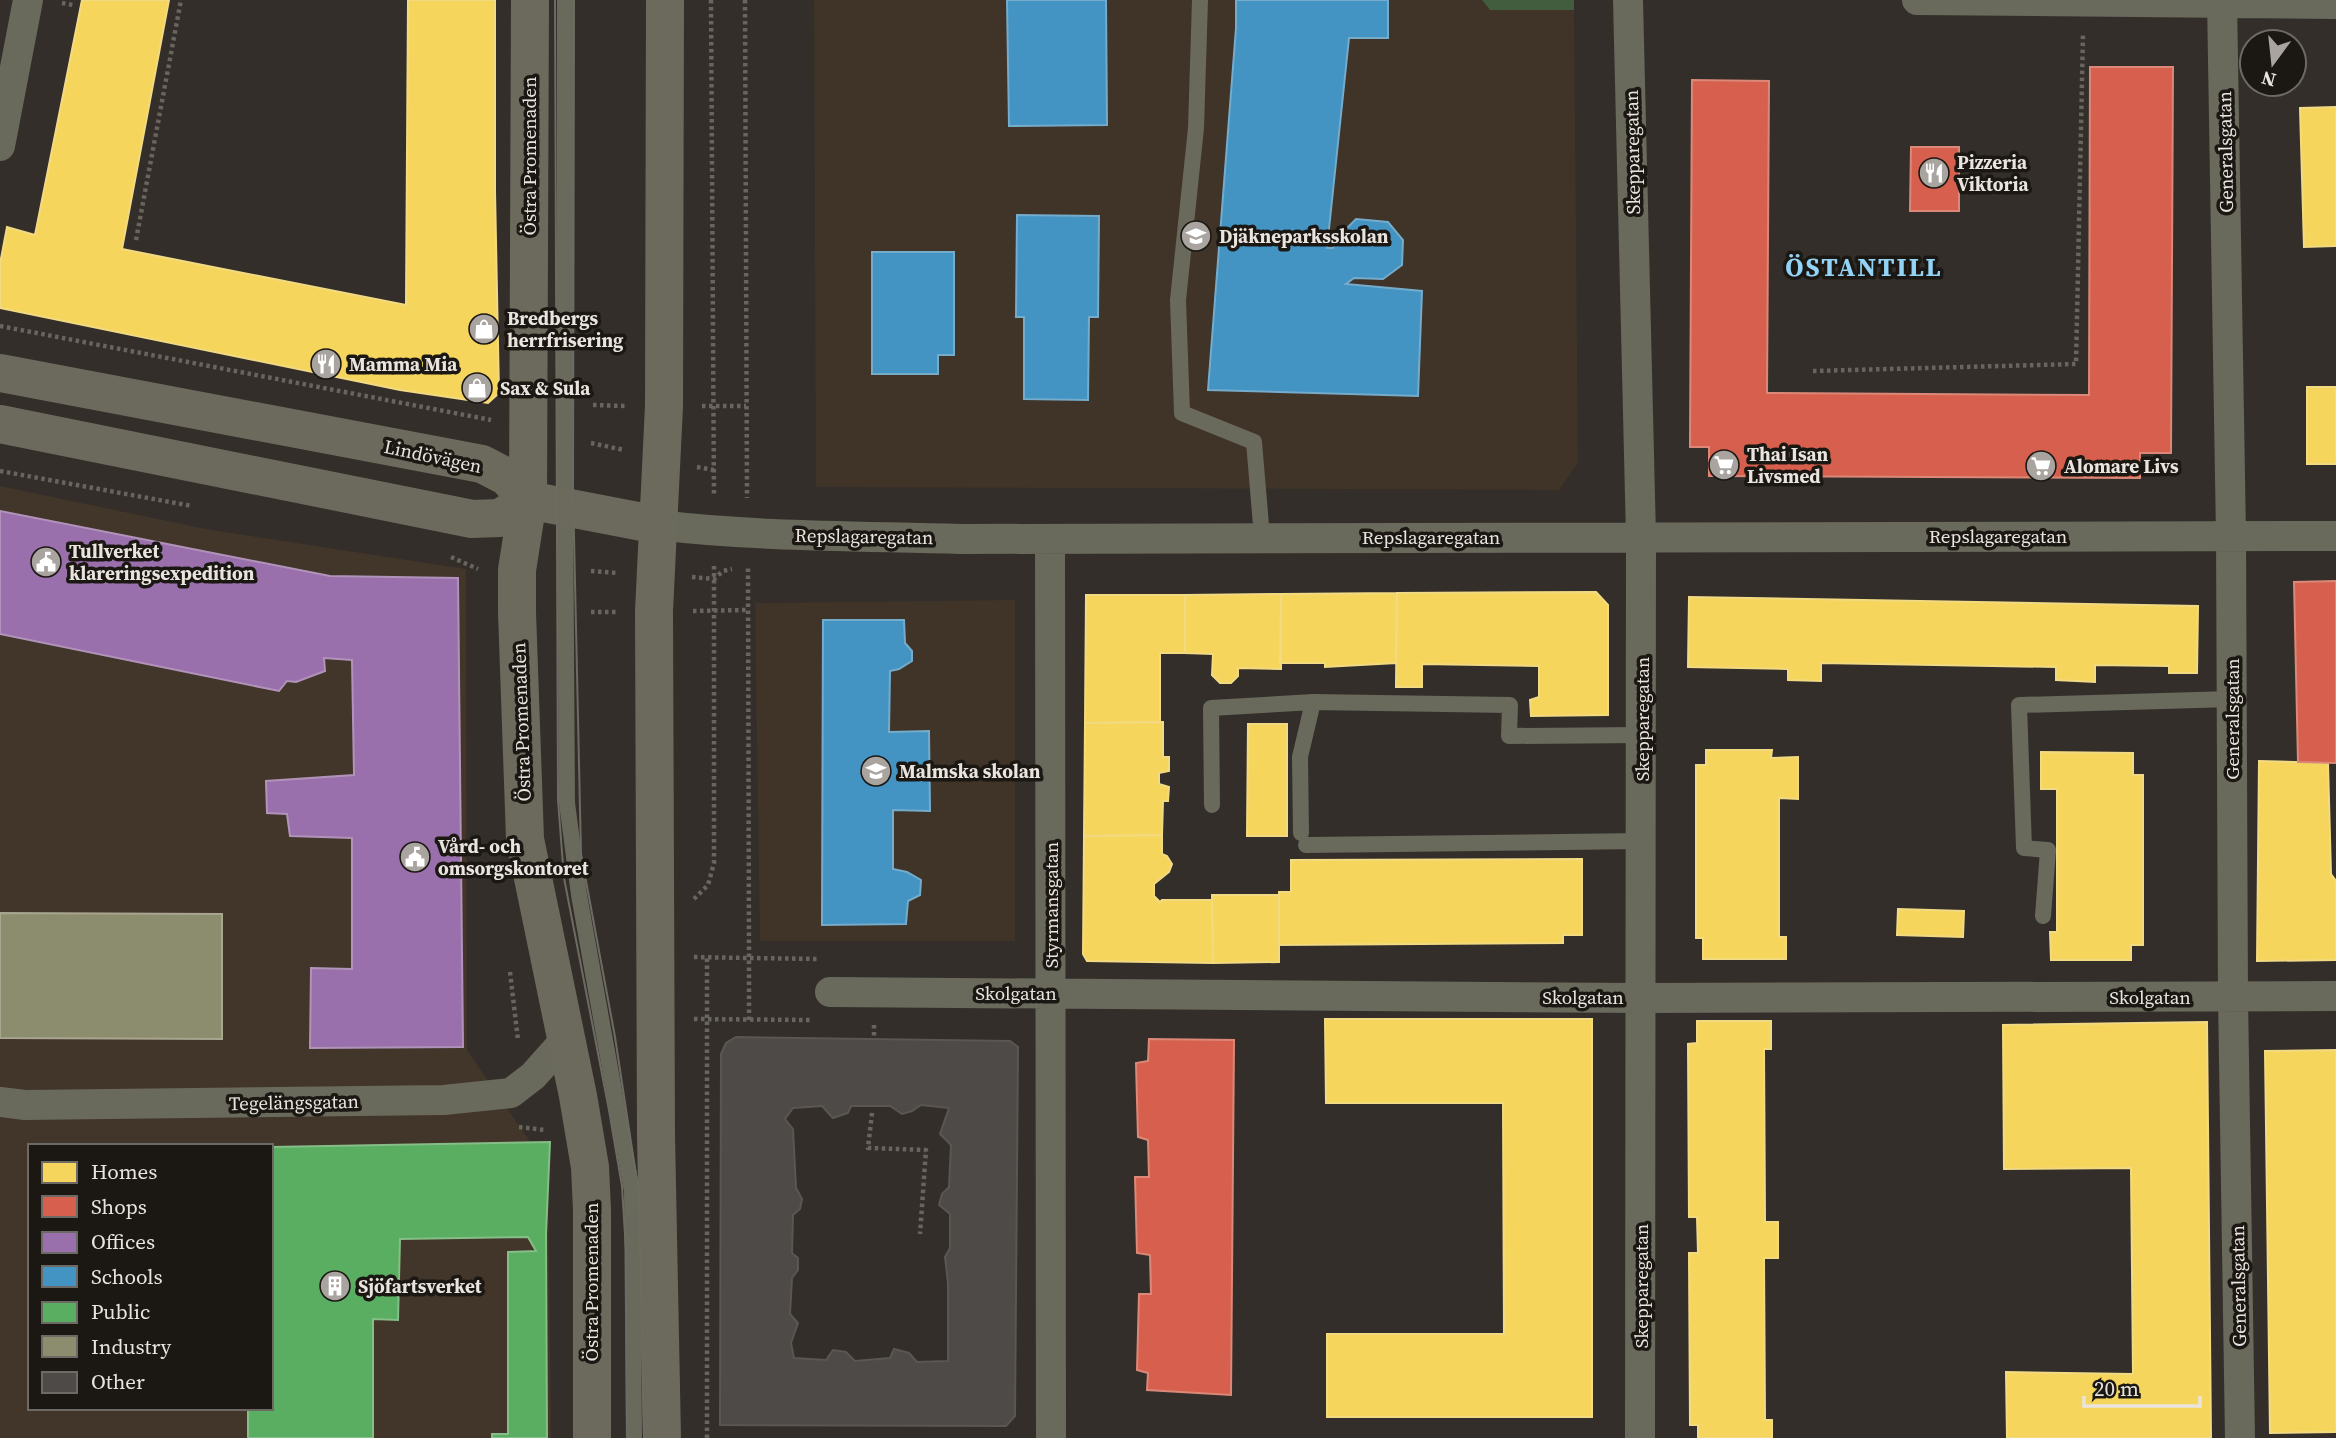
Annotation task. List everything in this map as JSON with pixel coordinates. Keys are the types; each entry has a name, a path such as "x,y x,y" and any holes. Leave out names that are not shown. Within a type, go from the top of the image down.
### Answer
{"main road":[{"name":"Östra Promenaden","path":"530,0 547,433 547,504 517,570 525,839 590,1167 592,1438"},
{"path":"662,1438 656,1135 655,575 663,459 665,0"},
{"name":"Lindövägen","path":"0,373 482,464 547,504"},
{"path":"0,424 472,519 500,518 547,504"},
{"name":"Repslagaregatan","path":"547,504 658,526"}],"street":[{"path":"0,146 28,0"},
{"name":"Skepparegatan","path":"1628,0 1641,537 1640,1438"},
{"path":"1917,0 2336,4"},
{"name":"Generalsgatan","path":"2222,1 2231,536 2233,996 2241,1438"},
{"name":"Repslagaregatan","path":"658,526 714,532 1050,539 2336,536"},
{"name":"Styrmansgatan","path":"1050,539 1051,1438"},
{"name":"Skolgatan","path":"830,992 1642,998 2336,996"},
{"name":"Tegelängsgatan","path":"0,1102 25,1105 444,1100 511,1093 533,1076 566,1039"},
{"path":"592,1376 605,1438"}],"lane":[{"name":"Östra Promenaden","path":"547,433 565,0"},
{"path":"1200,0 1196,128 1178,300 1182,413 1254,442 1262,537"},
{"name":"Östra Promenaden","path":"547,504 565,570 567,803 572,855 632,1191 634,1438"},
{"path":"2043,916 2048,850 2024,848 2020,705 2232,699"},
{"path":"1212,805 1211,708 1313,702 1510,705 1509,736 1642,735"},
{"path":"1313,702 1300,757 1303,839 1642,841"}],"path":[{"path":"136,240 181,0"},
{"path":"711,0 714,532"},
{"path":"745,0 746,406"},
{"path":"1812,371 2076,364 2084,2"},
{"path":"0,326 491,421 713,470"},
{"path":"565,570 714,579"},
{"path":"748,610 749,1020"},
{"path":"707,1019 817,1021 830,992 819,959 707,957 707,1019 707,1438"},
{"path":"872,1113 868,1148 926,1150 920,1234"}],"shaded area":[{"name":"Djäkneparksskolan","path":"814,0 1574,0 1578,463 1559,490 816,487"},
{"path":"0,486 206,529 466,569 467,1050 548,1168 551,1438 0,1438"},
{"path":"1015,600 1015,941 760,941 755,603"}],"green space":[{"path":"1482,0 1574,0 1574,10 1490,10"}],"building: Homes":[{"path":"82,0 169,0 122,249 406,305 408,0 495,0 499,393 488,403 400,390 0,308 0,264 7,227 35,235"},
{"path":"2336,107 2336,246 2304,247 2300,108"},
{"path":"2307,387 2336,387 2336,464 2307,464"},
{"path":"1596,592 1608,605 1608,715 1531,716 1530,700 1539,697 1539,666 1422,664 1422,687 1396,687 1397,593"},
{"path":"1397,593 1396,663 1325,667 1325,663 1280,663 1281,594"},
{"path":"1281,594 1281,669 1238,668 1238,676 1231,683 1220,683 1212,675 1213,654 1185,653 1185,595"},
{"path":"1086,595 1185,595 1185,653 1160,653 1160,722 1085,723"},
{"path":"1689,597 2198,606 2197,673 2169,673 2169,666 2095,665 2095,682 2056,680 2056,667 1821,663 1821,681 1788,680 1788,669 1688,667"},
{"path":"1163,722 1163,757 1169,757 1169,771 1159,773 1159,784 1169,787 1168,801 1163,801 1162,835 1084,836 1085,723"},
{"path":"1248,724 1287,724 1287,836 1247,836"},
{"path":"1706,750 1772,750 1771,758 1798,757 1798,799 1779,798 1779,937 1786,937 1786,959 1703,959 1703,938 1696,938 1696,765 1706,765"},
{"path":"2041,752 2133,753 2133,775 2143,775 2143,945 2131,945 2131,960 2051,960 2050,932 2057,932 2057,789 2041,789"},
{"path":"2259,761 2328,763 2331,874 2336,881 2336,960 2257,961"},
{"path":"1162,835 1162,854 1167,856 1172,864 1169,872 1154,884 1154,896 1160,902 1212,900 1213,963 1087,961 1083,954 1084,836"},
{"path":"1582,859 1582,935 1563,935 1563,943 1279,945 1279,892 1291,892 1291,860"},
{"path":"1212,895 1279,895 1279,962 1213,963"},
{"path":"1898,909 1964,911 1963,937 1897,935"},
{"path":"1325,1019 1592,1019 1592,1417 1327,1417 1327,1334 1504,1334 1503,1103 1326,1103"},
{"path":"1697,1021 1771,1021 1771,1049 1764,1049 1765,1222 1778,1222 1778,1258 1764,1258 1765,1420 1772,1420 1772,1438 1698,1438 1698,1425 1690,1425 1689,1253 1698,1253 1697,1217 1689,1217 1688,1044 1697,1043"},
{"path":"2207,1022 2211,1438 2007,1438 2006,1372 2133,1374 2131,1168 2004,1169 2003,1025"},
{"path":"2336,1050 2336,1432 2270,1433 2265,1051"}],"building: Shops":[{"path":"2090,67 2173,67 2171,453 2140,453 2140,478 1709,476 1709,447 1690,447 1692,80 1769,81 1767,393 2089,395"},
{"path":"1911,147 1959,147 1959,211 1910,211"},
{"path":"2336,581 2336,763 2298,762 2294,582"},
{"path":"1149,1039 1234,1040 1231,1395 1147,1390 1148,1373 1137,1370 1139,1294 1151,1294 1150,1255 1137,1253 1135,1177 1149,1177 1148,1140 1138,1137 1136,1063 1148,1061"}],"building: Offices":[{"path":"0,511 330,576 458,578 463,1047 310,1048 311,968 352,969 352,838 290,836 287,814 267,813 266,781 354,775 352,660 324,658 325,671 296,682 287,681 279,691 0,634"}],"building: Schools":[{"path":"1007,0 1106,0 1107,125 1009,126"},
{"path":"1236,0 1388,0 1388,38 1349,38 1327,248 1333,248 1339,236 1356,219 1388,222 1403,240 1402,265 1383,279 1354,278 1346,284 1422,291 1418,396 1208,390"},
{"path":"1017,215 1099,216 1098,317 1089,317 1088,400 1024,399 1024,317 1016,317"},
{"path":"872,252 954,252 954,355 938,355 938,374 872,374"},
{"name":"Malmska skolan","path":"823,620 904,620 905,643 912,651 912,661 890,671 889,732 929,731 930,811 893,810 893,869 907,872 921,880 920,895 908,901 906,924 822,925"}],"building: Public":[{"name":"Sjöfartsverket","path":"550,1142 546,1234 547,1438 492,1438 492,1434 508,1434 508,1252 536,1251 528,1237 400,1239 398,1320 373,1319 373,1438 248,1438 248,1410 273,1410 273,1147"}],"building: Industry":[{"path":"0,913 222,914 222,1039 0,1038"}],"building: Other":[{"path":"736,1037 1010,1041 1018,1047 1015,1416 1006,1426 720,1425 721,1054 726,1043","holes":["921,1105 949,1108 940,1134 951,1145 949,1187 942,1194 939,1205 950,1214 950,1248 945,1257 948,1283 948,1361 917,1362 909,1353 894,1349 890,1358 855,1361 846,1352 833,1350 826,1360 794,1358 791,1343 798,1323 790,1314 792,1278 798,1270 798,1258 792,1253 793,1215 800,1209 802,1199 796,1188 793,1129 785,1119 793,1108 822,1106 833,1118 848,1113 851,1106 890,1106 902,1114"]}],"tram line":[{"path":"555,0 558,800 564,878 622,1186 626,1251 627,1438"},
{"path":"574,0 573,491 581,854 615,1037 639,1195 644,1438"}],"place":[{"name":"Pizzeria Viktoria","path":"1934,173"},
{"name":"Djäkneparksskolan","path":"1196,236"},
{"name":"Bredbergs herrfrisering","path":"484,329"},
{"name":"Mamma Mia","path":"326,364"},
{"name":"Sax & Sula","path":"477,388"},
{"name":"Thai Isan Livsmed","path":"1724,465"},
{"name":"Alomare Livs","path":"2041,466"},
{"name":"Tullverket klareringsexpedition","path":"46,562"},
{"name":"Malmska skolan","path":"876,771"},
{"name":"Vård- och omsorgskontoret","path":"415,857"},
{"name":"Sjöfartsverket","path":"335,1286"}],"district":[{"name":"ÖSTANTILL","path":"1864,267"}]}
